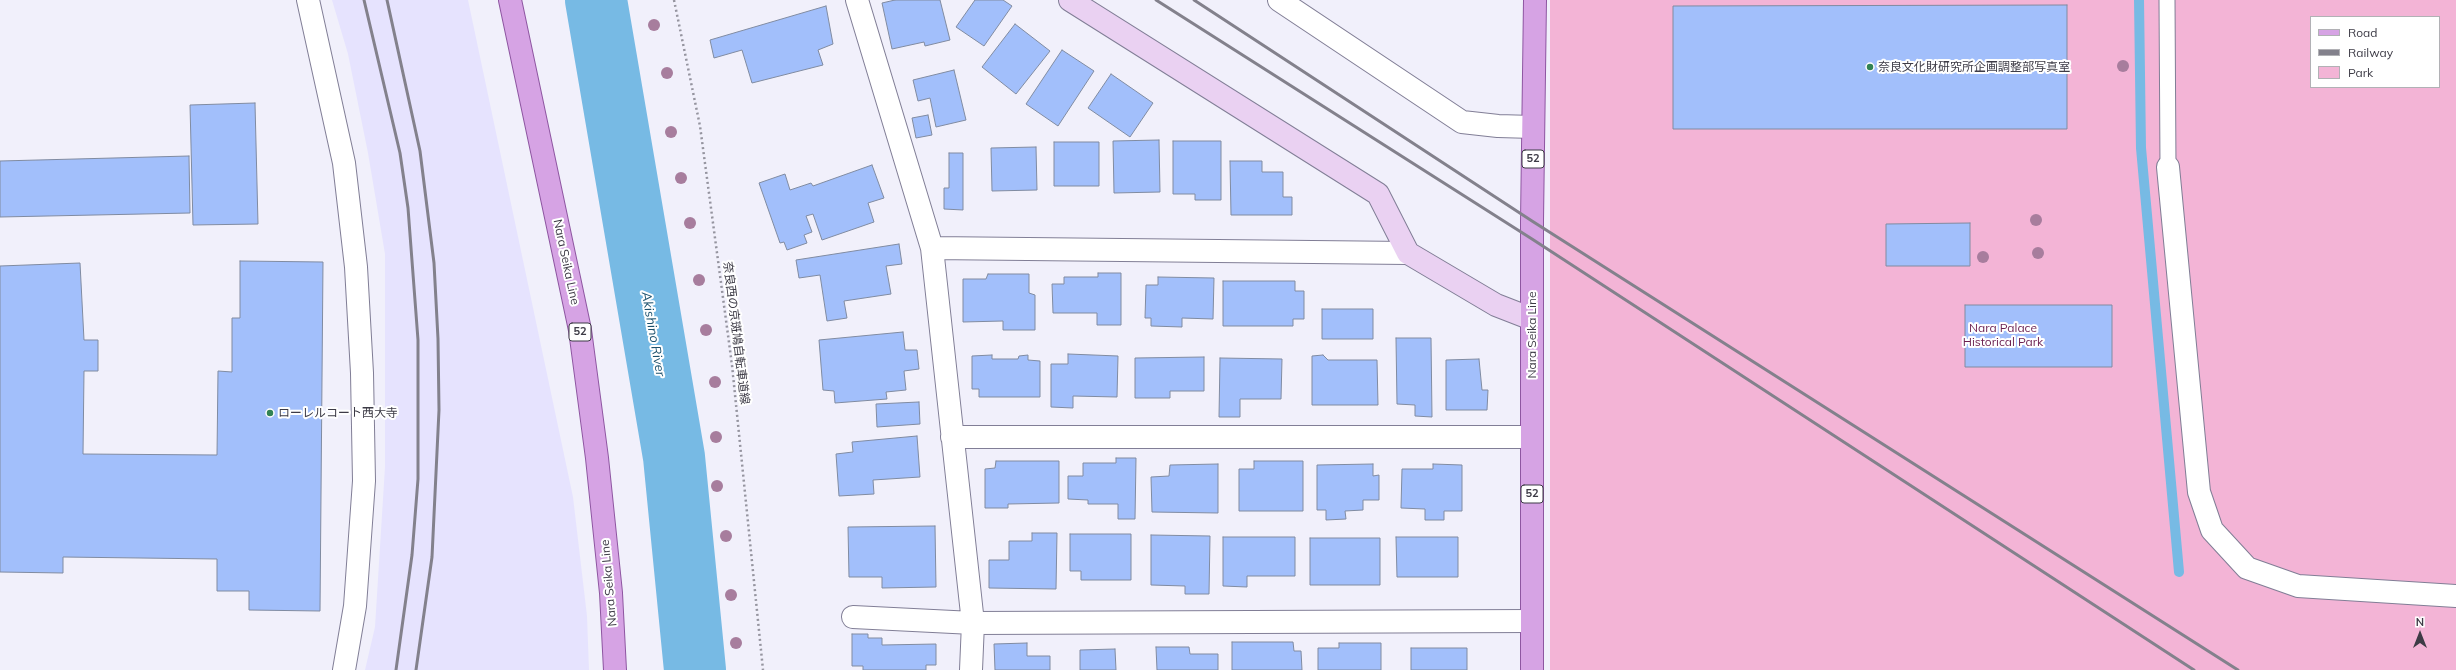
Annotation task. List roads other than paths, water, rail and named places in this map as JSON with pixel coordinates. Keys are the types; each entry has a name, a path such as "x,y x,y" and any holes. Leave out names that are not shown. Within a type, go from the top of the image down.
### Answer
{"main road":[{"name":"Nara Seika Line","path":"510,0 580,330 597,458 611,592 615,670"},
{"name":"Nara Seika Line","path":"1532,670 1532,319 1535,0"}],"street":[{"path":"308,0 344,163 356,268 362,373 364,481 355,606 344,670"},
{"path":"856,0 932,248 973,623 971,670"},
{"path":"1070,0 1378,194 1408,253"},
{"path":"1279,0 1462,122 1498,126 1533,127"},
{"path":"2168,167 2199,492 2212,530 2247,568 2298,586 2456,596"},
{"path":"932,248 1408,253 1496,305 1532,319"},
{"path":"952,437 1532,438"},
{"path":"852,617 973,623 1532,621"}],"lane":[{"path":"2167,0 2168,167"}],"waterway":[{"name":"Akishino River","path":"596,0 674,457 695,670"},
{"path":"2139,0 2141,148 2179,572"}],"railway":[{"path":"364,0 400,153 408,208 418,340 418,479 412,555 396,670"},
{"path":"387,0 420,151 434,263 438,339 439,410 432,557 416,670"},
{"path":"1156,0 1532,239 2194,670"},
{"path":"1194,0 1532,221 2238,670"}],"place":[{"name":"奈良文化財研究所企画調整部写真室","path":"1870,67"},
{"name":"ローレルコート西大寺","path":"270,413"}],"park label":[{"name":"Nara Palace Historical Park","path":"2003,335"}]}
